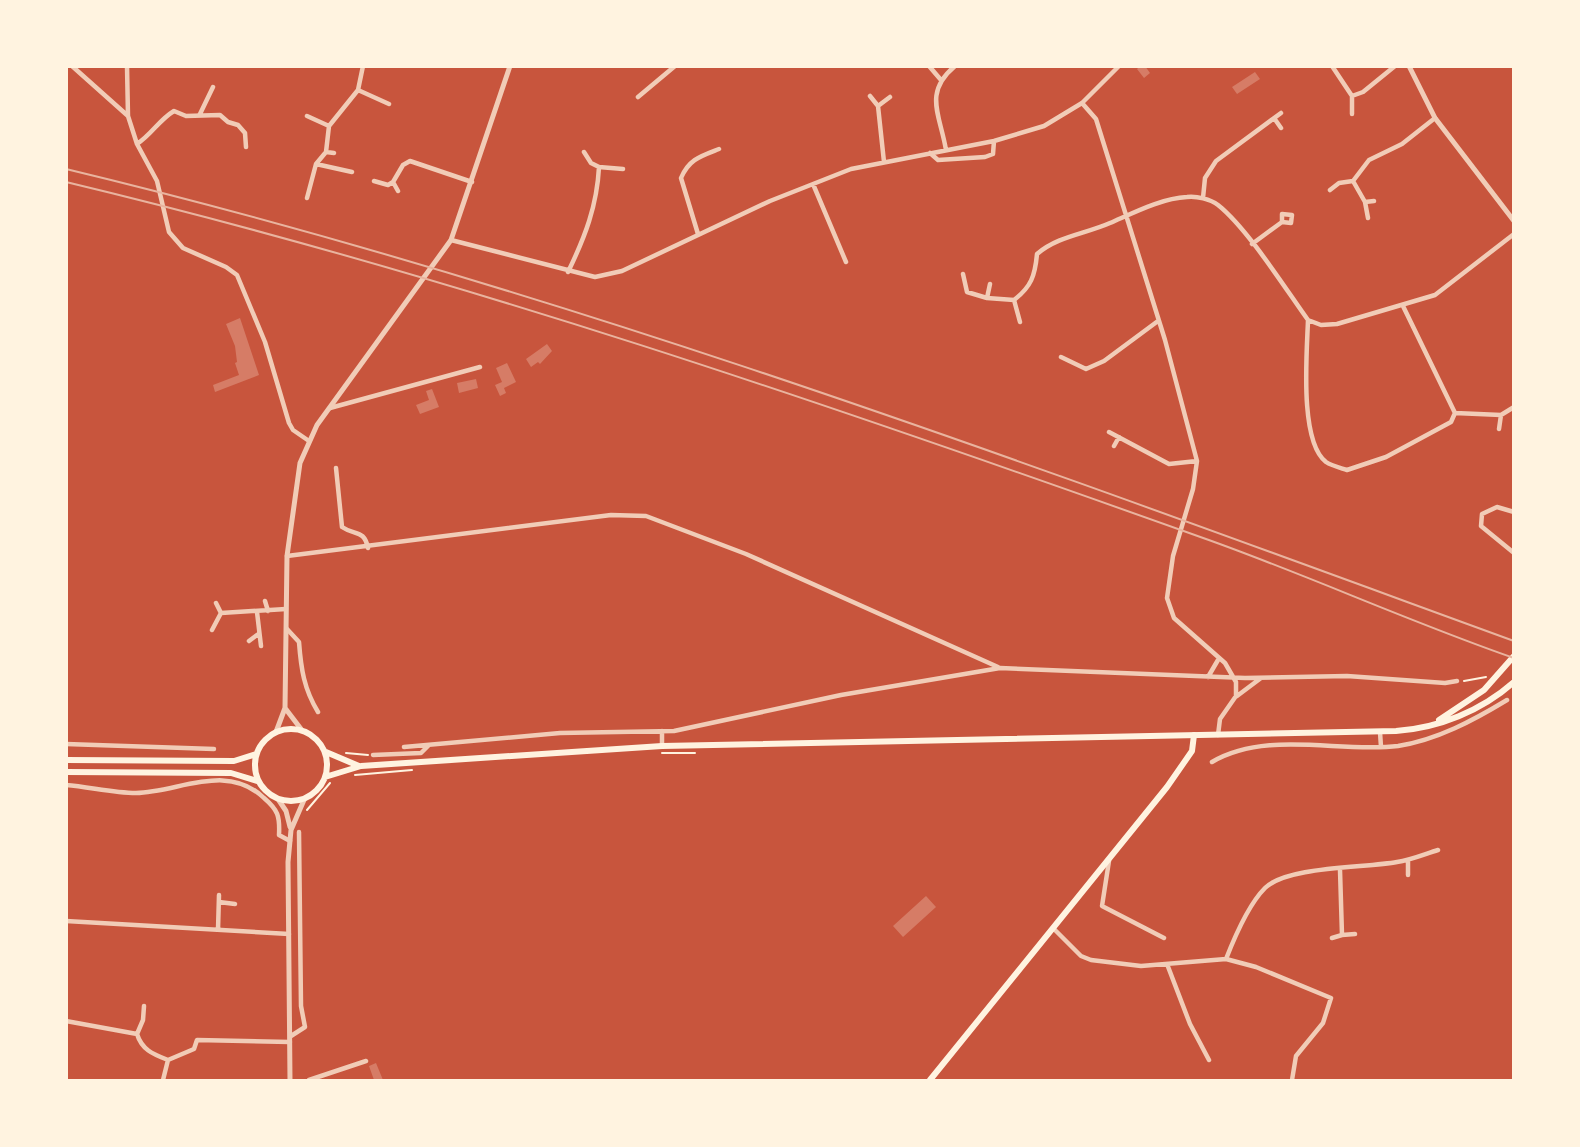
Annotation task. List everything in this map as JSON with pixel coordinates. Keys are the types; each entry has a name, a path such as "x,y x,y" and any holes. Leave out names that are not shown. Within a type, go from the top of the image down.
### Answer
{"main road":[{"path":"1431,724 1470,701 1499,676 1514,656"},
{"path":"256,754 254,772 262,784 278,799 292,803 304,800 329,779 361,766 661,750 1380,732 1431,724 1465,714 1512,683"},
{"path":"66,760 234,761 256,754 275,732 285,727 301,729 326,752 361,766"},
{"path":"930,1080 1109,862 1192,751 1194,735"},
{"path":"326,752 329,779"},
{"path":"124,761 125,775"},
{"path":"66,772 125,775 232,773 262,784"}],"street":[{"path":"72,66 128,116"},
{"path":"127,66 128,116 137,144 157,181 166,221 176,243 237,275 258,322 289,423 293,430 309,441"},
{"path":"307,198 316,164 326,152 330,127 358,90 363,66"},
{"path":"275,732 285,708 288,556 300,463 309,441 329,408 451,240 473,182 510,66"},
{"path":"638,97 648,84 675,66"},
{"path":"929,66 941,79"},
{"path":"946,150 935,103 935,89 941,79 956,66"},
{"path":"451,240 595,277 622,271 698,234 851,169 994,141 1044,126 1082,103 1119,66"},
{"path":"1332,66 1352,96 1352,114"},
{"path":"1352,96 1363,92 1395,66"},
{"path":"1409,66 1435,118 1514,221"},
{"path":"200,114 213,87"},
{"path":"358,90 389,104"},
{"path":"870,96 878,106 884,162"},
{"path":"878,106 890,97"},
{"path":"1082,103 1096,119 1158,321 1197,461 1193,489 1172,556 1167,598 1170,612 1218,660 1225,663 1233,677 1236,696"},
{"path":"137,144 150,135 161,119 174,111 186,116 220,115 228,122 238,125 245,133 246,147"},
{"path":"1203,198 1205,178 1216,161 1281,113"},
{"path":"307,116 330,127"},
{"path":"1274,118 1281,128"},
{"path":"1330,190 1339,184 1353,181 1369,160 1402,144 1435,118"},
{"path":"930,153 939,160 985,157 993,154 994,141"},
{"path":"698,234 681,178 686,166 695,158 719,149"},
{"path":"326,152 334,153"},
{"path":"584,152 591,163 599,167 623,169"},
{"path":"707,153 710,160"},
{"path":"374,181 388,185 393,182 402,165 410,161 473,182"},
{"path":"316,164 352,173"},
{"path":"569,272 597,200 599,167"},
{"path":"1353,181 1365,202 1368,218"},
{"path":"393,182 398,191"},
{"path":"813,184 846,262"},
{"path":"963,274 967,292 987,298 1014,300 1028,289 1035,272 1037,254 1051,242 1186,197 1203,198 1217,205 1252,244 1308,320 1321,325 1337,324 1435,295 1514,234"},
{"path":"1365,202 1374,201"},
{"path":"1507,212 1514,206"},
{"path":"1252,244 1282,222"},
{"path":"987,298 990,284"},
{"path":"1014,300 1020,322"},
{"path":"1308,320 1306,383 1312,440 1325,462 1347,470 1386,457 1451,422 1455,413 1403,306"},
{"path":"1061,357 1086,369 1104,361 1145,327 1158,321"},
{"path":"329,408 480,367"},
{"path":"1455,413 1501,415 1514,407"},
{"path":"1499,429 1501,415"},
{"path":"1109,432 1169,464 1197,461"},
{"path":"1114,446 1119,437"},
{"path":"336,468 342,527 365,536 368,548"},
{"path":"1514,512 1497,507 1482,514 1481,526 1514,553"},
{"path":"288,556 368,548 573,519 611,515 646,516 747,554 1000,668"},
{"path":"265,601 268,611"},
{"path":"216,603 221,613"},
{"path":"221,613 286,609"},
{"path":"257,612 257,635 261,646"},
{"path":"212,630 221,613"},
{"path":"286,629 299,642 301,670 308,695 318,712"},
{"path":"249,641 257,635"},
{"path":"1208,677 1218,660"},
{"path":"404,747 559,733 662,731 704,727 841,695 1000,668 1208,677 1347,676 1446,683 1457,681"},
{"path":"1218,735 1220,719 1236,696 1261,678"},
{"path":"1212,762 1230,752 1276,746 1381,747 1434,737 1474,719 1507,699"},
{"path":"285,708 301,729"},
{"path":"661,750 662,731"},
{"path":"1380,732 1381,747"},
{"path":"66,744 214,750"},
{"path":"373,755 421,753 428,745"},
{"path":"123,746 124,761"},
{"path":"66,785 135,793 182,783 240,782 254,788 274,807 280,816 279,835 290,841"},
{"path":"278,799 286,811 291,830"},
{"path":"296,1080 290,1080 288,862 291,830 304,800"},
{"path":"66,1021 137,1034 148,1052 167,1060 194,1049 197,1040 291,1039 305,1027 301,1006 299,832"},
{"path":"1226,959 1234,938 1265,888 1281,878 1310,871 1340,870 1408,860 1438,850"},
{"path":"1408,860 1408,875"},
{"path":"288,862 300,863"},
{"path":"1109,862 1102,906 1164,938"},
{"path":"1340,870 1342,935"},
{"path":"218,930 219,895"},
{"path":"219,902 235,904"},
{"path":"66,921 289,934"},
{"path":"1054,929 1081,956 1091,960 1141,966 1198,959 1226,959 1256,967 1331,998 1323,1023 1296,1056 1292,1080"},
{"path":"1332,938 1354,934"},
{"path":"1167,964 1190,1024 1209,1060"},
{"path":"137,1034 143,1020 144,1006"},
{"path":"163,1080 167,1060"},
{"path":"309,1080 366,1061"}],"path":[{"path":"1457,681 1489,677"},
{"path":"661,750 698,752"},
{"path":"341,752 373,755"},
{"path":"347,776 424,769"},
{"path":"302,816 329,779"}],"building":[{"path":"1145,66 1150,73 1144,78 1137,69"},
{"path":"1255,72 1260,79 1237,94 1232,87"},
{"path":"240,318 259,375 215,392 213,385 239,375 235,363 235,346 226,324"},
{"path":"547,344 552,351 540,364 538,362 531,367 526,359"},
{"path":"507,363 516,382 504,388 506,393 500,396 495,385 502,382 496,368"},
{"path":"476,379 478,388 459,393 457,383"},
{"path":"432,389 439,407 420,414 416,405 429,400 426,391"},
{"path":"926,896 936,907 903,937 893,926"},
{"path":"376,1063 383,1080 374,1080 369,1066"}],"railway":[{"path":"66,169 251,216 434,268 616,325 977,447 1514,641"},
{"path":"66,182 355,258 641,345 1206,539 1514,658"}]}
